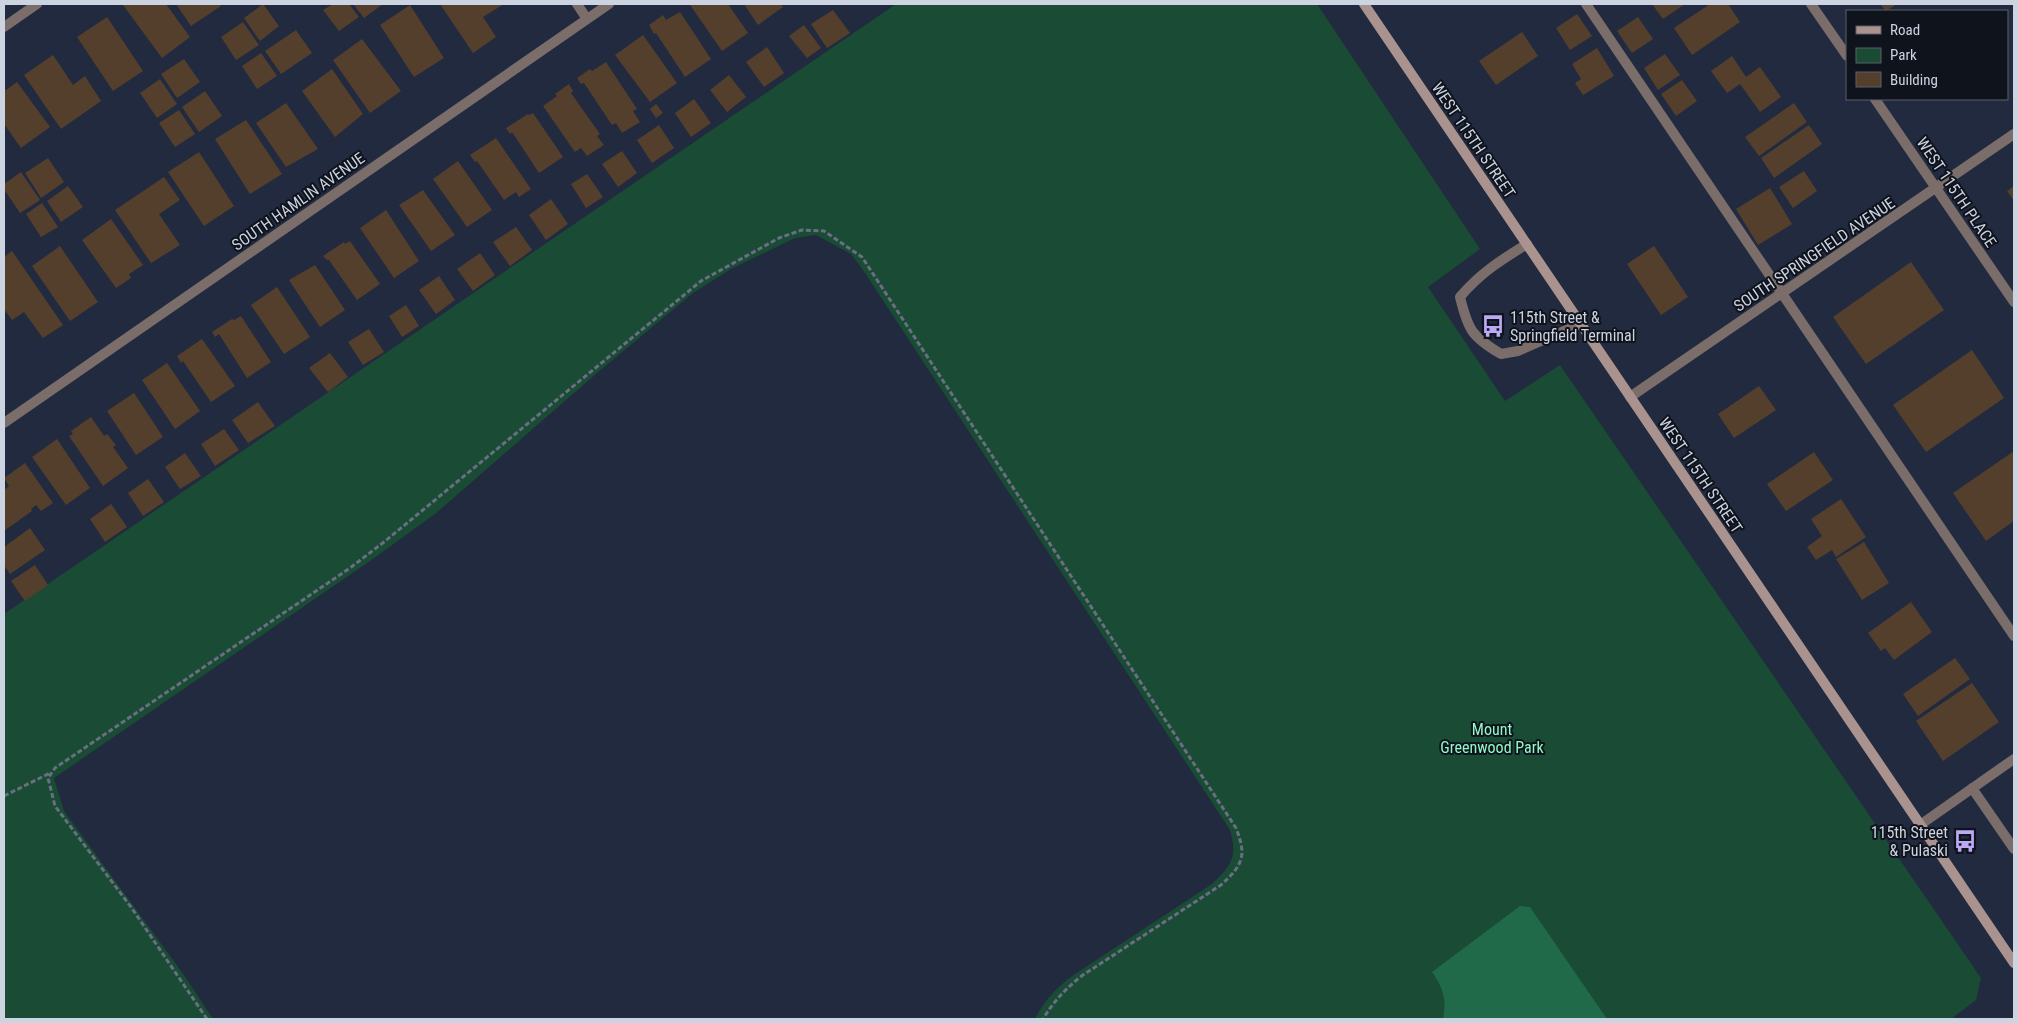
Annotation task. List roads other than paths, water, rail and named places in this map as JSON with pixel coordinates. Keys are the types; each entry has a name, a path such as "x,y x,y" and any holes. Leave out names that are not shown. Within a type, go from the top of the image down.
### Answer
{"street":[{"path":"4,27 37,4"},
{"path":"577,4 587,19"},
{"name":"SOUTH HAMLIN AVENUE","path":"4,423 608,4"},
{"name":"WEST 115TH STREET","path":"1364,4 2014,963"},
{"path":"1586,4 2014,636"},
{"path":"1812,4 1846,55"},
{"name":"WEST 115TH PLACE","path":"1876,100 2014,302"},
{"name":"SOUTH SPRINGFIELD AVENUE","path":"1630,397 2014,134"},
{"path":"1527,244 1490,266 1460,297 1467,324 1483,343 1502,354 1518,351 1580,324"},
{"path":"1920,825 2014,759"},
{"path":"1972,788 2014,849"}],"place":[{"name":"115th Street & Springfield Terminal","path":"1493,326"},
{"name":"115th Street & Pulaski","path":"1965,841"}],"park label":[{"name":"Mount Greenwood Park","path":"1492,738"}]}
